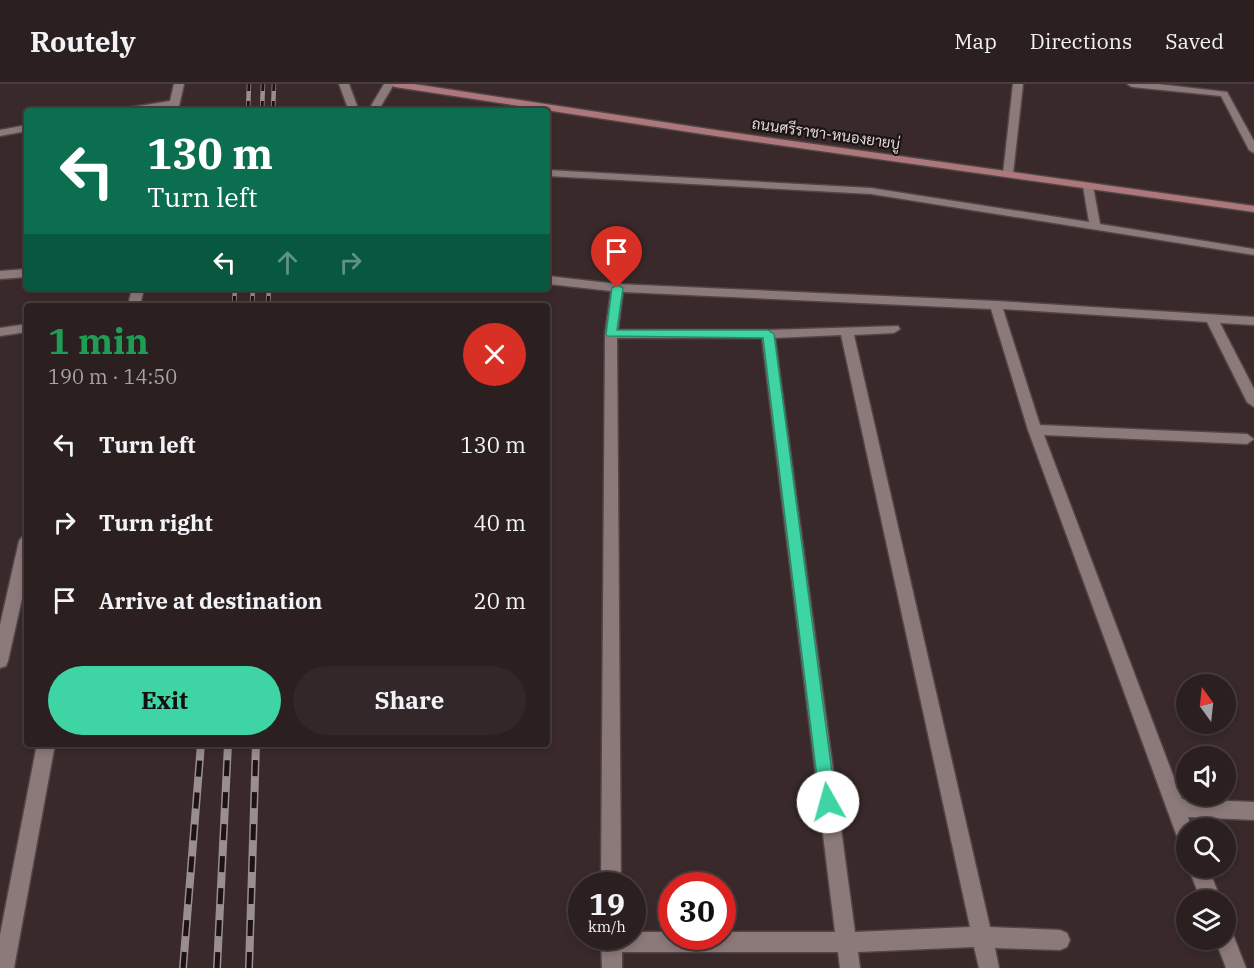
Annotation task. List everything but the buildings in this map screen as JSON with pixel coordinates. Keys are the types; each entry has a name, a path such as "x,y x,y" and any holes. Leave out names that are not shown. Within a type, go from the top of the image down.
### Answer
{"main road":[{"name":"ถนนศรีราชา-หนองยายบู่","path":"395,84 1254,209"}],"street":[{"path":"174,107 179,84"},
{"path":"344,84 353,108"},
{"path":"375,108 389,84"},
{"path":"1008,174 1018,84"},
{"path":"1132,84 1224,94 1254,150"},
{"path":"0,133 24,129"},
{"path":"550,173 871,191 1254,252"},
{"path":"1088,186 1095,227"},
{"path":"0,275 24,273"},
{"path":"550,280 617,288 996,305 1254,321"},
{"path":"611,872 611,334 617,288"},
{"path":"996,305 1035,430 1180,818"},
{"path":"1212,319 1254,402"},
{"path":"0,332 24,328"},
{"path":"611,334 768,334 894,329"},
{"path":"847,332 989,968"},
{"path":"768,334 850,968"},
{"path":"1035,430 1247,439"},
{"path":"0,661 24,554"},
{"path":"4,968 45,747"},
{"path":"1176,808 1254,811"},
{"path":"646,939 846,942 982,937 1060,940"},
{"path":"611,950 612,968"},
{"path":"1229,950 1236,968"}],"railway":[{"path":"248,108 249,84"},
{"path":"262,108 263,84"},
{"path":"273,108 274,84"},
{"path":"234,303 235,291"},
{"path":"252,303 253,291"},
{"path":"268,303 269,291"},
{"path":"183,968 201,747"},
{"path":"217,968 228,747"},
{"path":"249,968 256,747"}],"route":[{"path":"617,288 611,334 768,334 828,802"}]}
